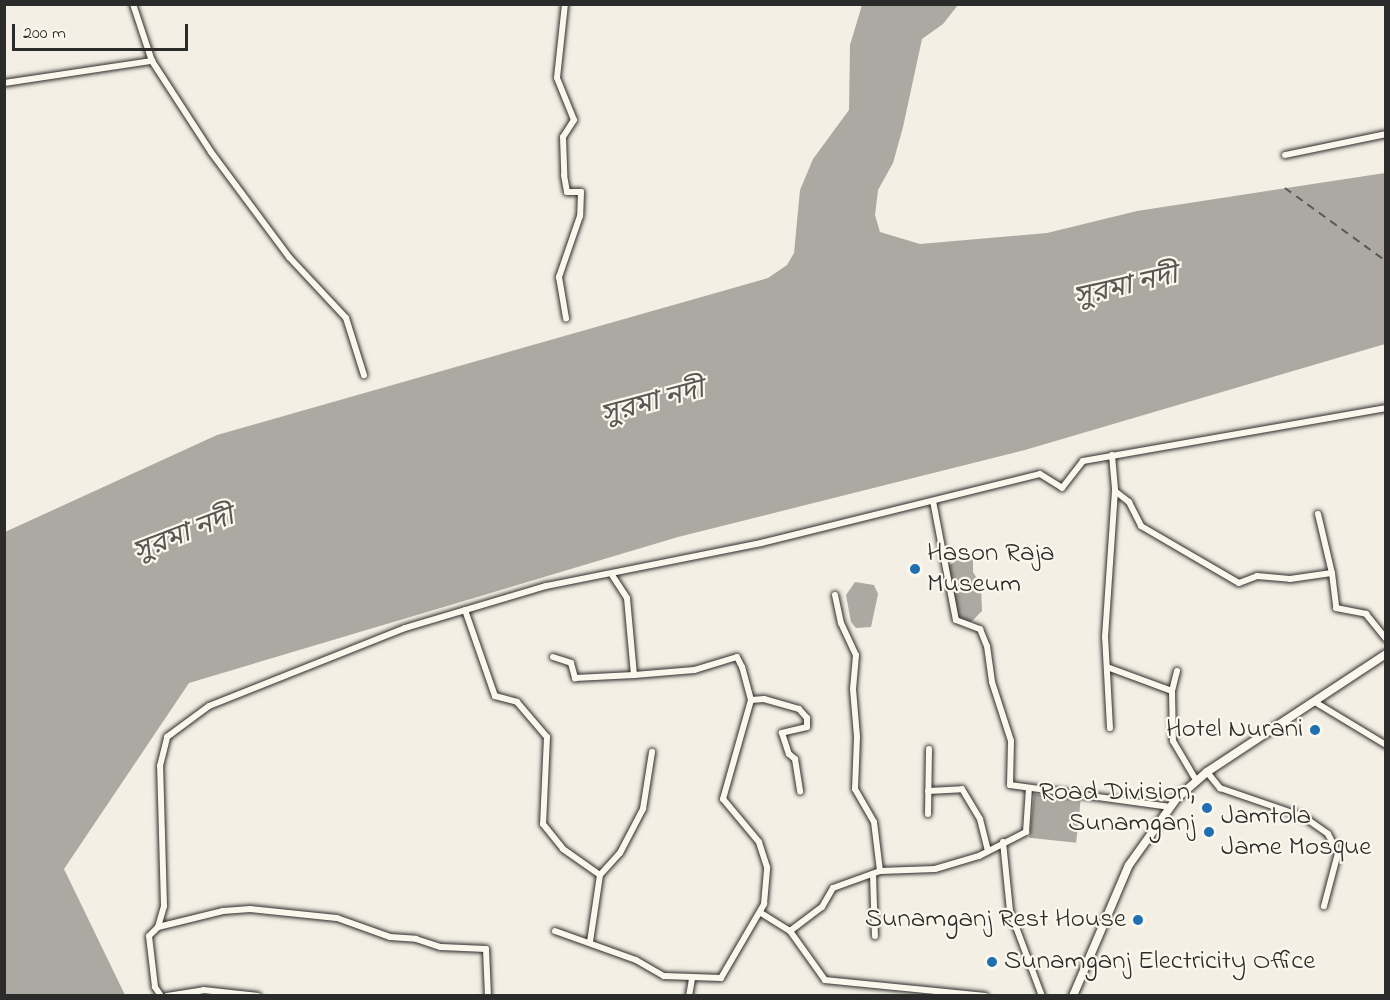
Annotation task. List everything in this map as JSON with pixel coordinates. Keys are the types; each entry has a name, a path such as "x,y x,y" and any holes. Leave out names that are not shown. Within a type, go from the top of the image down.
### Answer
{"main road":[{"path":"1073,996 1129,865 1170,807 1207,772 1386,654"}],"street":[{"path":"133,4 152,61 211,152 289,257 346,318 364,375"},
{"path":"565,4 556,78 573,120 563,137 564,175 567,192 581,192 580,216 559,277 566,318"},
{"path":"4,83 152,61"},
{"path":"1285,155 1386,134"},
{"path":"161,996 155,987 149,936 158,927 164,906 160,766 167,737 209,706 405,628 546,586 612,575 1040,474 1062,488 1083,461 1386,408"},
{"path":"1110,728 1105,637 1115,491 1112,455"},
{"path":"1115,491 1129,502 1141,526 1239,583 1257,576 1290,579 1332,573"},
{"path":"933,501 956,620 980,629 987,646 992,682 1011,741 1010,785 1170,807"},
{"path":"1318,514 1332,573 1336,608 1366,614 1386,639"},
{"path":"612,575 627,598 634,675"},
{"path":"835,595 841,623 856,655 853,688 857,737 855,789 874,822 880,871"},
{"path":"465,610 495,696 517,702 547,737 543,824 562,849 600,875"},
{"path":"553,657 571,663 575,678 694,670 737,657 751,700 723,799 759,842 767,867 761,913 723,977 692,979 663,976 636,960 555,931"},
{"path":"1107,667 1172,691"},
{"path":"1177,671 1172,691 1173,741 1196,780"},
{"path":"751,700 764,699 799,710 807,717 807,727 782,733 789,754 795,759 800,792"},
{"path":"1315,702 1386,745"},
{"path":"928,814 929,749"},
{"path":"590,942 600,875 620,853 643,809 652,752"},
{"path":"1207,772 1220,788 1304,817 1328,834 1338,853 1324,906"},
{"path":"790,931 822,907 833,888 880,871 935,869 988,850 1026,832 1029,788"},
{"path":"928,791 962,789 980,819 988,850"},
{"path":"1003,842 1010,911 1042,996"},
{"path":"873,874 875,936"},
{"path":"158,927 217,912 250,909 338,918 390,937 416,939 441,947 486,949 488,996"},
{"path":"761,913 790,931 825,980 985,996"},
{"path":"689,996 692,979"},
{"path":"167,996 197,990 258,996"}],"water":[{"name":"সুরমা নদী","path":"862,5 958,5 943,24 922,39 893,163 878,190 875,215 880,232 920,244 1047,233 1137,211 1385,173 1385,344 1025,450 678,537 189,683 64,869 125,995 5,995 5,532 217,435 768,278 787,265 794,253 800,190 813,159 849,110 850,45"},
{"path":"956,555 973,559 973,572 981,585 982,611 970,623 956,618 947,566 955,562"},
{"path":"855,582 874,585 878,594 871,627 856,628 851,622 846,595"},
{"path":"1034,794 1081,799 1076,843 1029,838"}],"ferry route":[{"path":"1285,188 1386,261"}],"place":[{"name":"Hason Raja Museum","path":"915,569"},
{"name":"Hotel Nurani","path":"1315,730"},
{"name":"Road Division, Sunamganj","path":"1207,808"},
{"name":"Jamtola Jame Mosque","path":"1209,832"},
{"name":"Sunamganj Rest House","path":"1138,920"},
{"name":"Sunamganj Electricity Office","path":"992,962"}]}
